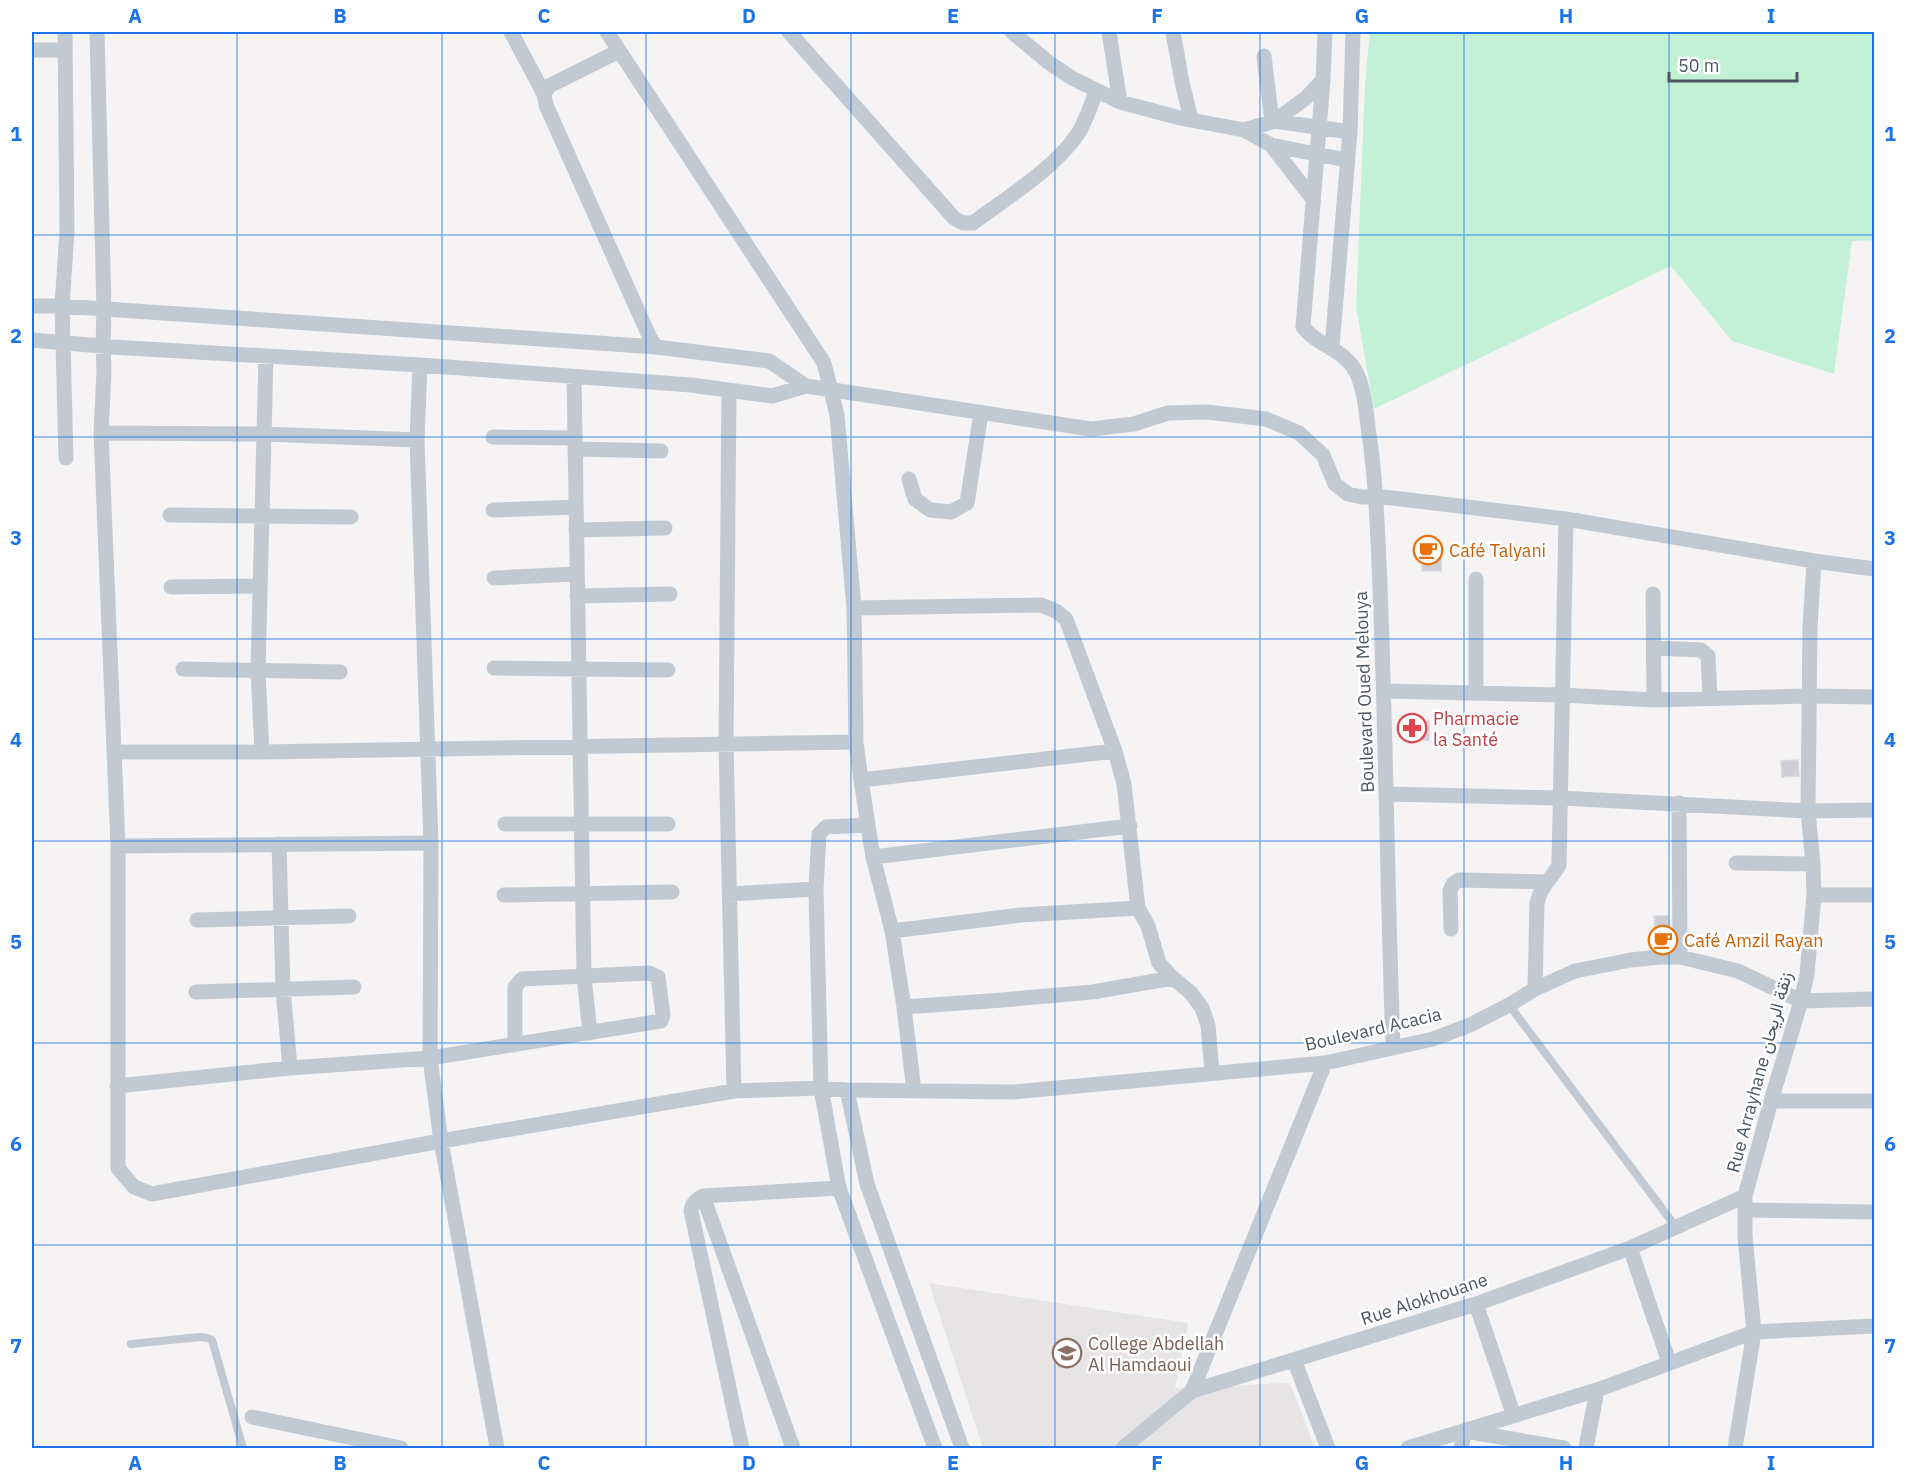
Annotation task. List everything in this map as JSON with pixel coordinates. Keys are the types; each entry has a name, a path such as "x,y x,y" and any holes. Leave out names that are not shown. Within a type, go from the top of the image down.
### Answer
{"street":[{"path":"65,32 67,209 62,306 66,458"},
{"name":"Boulevard Acacia","path":"97,32 104,309 104,370 100,433 116,752 118,846 118,1168 134,1187 152,1194 441,1141 734,1091 821,1088 1013,1092 1325,1063 1432,1039 1470,1025 1555,979 1586,969 1631,960 1680,957 1738,971 1802,1001 1875,999"},
{"path":"511,32 544,94 546,105 656,347"},
{"path":"607,32 824,363 832,389 837,415 854,608 856,742 873,857 892,931 914,1091"},
{"path":"789,32 954,218 963,223 973,223 1048,166 1068,147 1081,129 1096,92"},
{"path":"1109,32 1120,102"},
{"path":"1173,32 1191,119"},
{"path":"1312,198 1325,32"},
{"path":"1332,347 1350,132 1353,32"},
{"path":"1018,34 1048,62 1096,92 1120,102 1244,130 1271,145 1347,160"},
{"path":"32,50 65,50"},
{"path":"544,94 549,86 619,51"},
{"path":"1264,56 1273,122"},
{"path":"1244,130 1273,122 1307,97 1323,80"},
{"path":"1273,122 1350,132"},
{"path":"1271,145 1312,198"},
{"name":"Boulevard Oued Melouya","path":"1312,198 1303,327 1315,340 1332,347 1357,373 1371,445 1376,496 1385,691 1393,1047"},
{"path":"32,306 62,306 656,347 769,361 806,386"},
{"path":"32,340 691,385 772,396 806,386 1091,429 1134,424 1168,413 1207,412 1266,419 1299,433 1323,455 1335,483 1348,494 1566,519 1814,561 1875,569"},
{"path":"262,752 258,671 266,356"},
{"path":"420,366 417,440 431,843 430,1058 441,1141 497,1449"},
{"path":"574,377 584,976 590,1033"},
{"path":"729,390 726,744 734,1091"},
{"path":"909,479 915,499 930,510 951,512 968,504 981,413"},
{"path":"100,433 265,434 417,440"},
{"path":"493,437 660,451"},
{"path":"493,510 576,507"},
{"path":"170,515 351,517"},
{"path":"1535,989 1537,903 1540,892 1559,865 1566,519"},
{"path":"576,530 665,528"},
{"name":"Rue Arrayhane زنقة الريحان","path":"1735,1449 1754,1332 1745,1236 1745,1203 1771,1101 1802,1001 1807,974 1814,895 1808,811 1810,627 1814,561"},
{"path":"494,578 577,574"},
{"path":"1476,579 1476,693"},
{"path":"171,587 260,586"},
{"path":"577,596 670,594"},
{"path":"1653,594 1654,700"},
{"path":"854,608 1041,605 1056,611 1065,619 1115,751 1124,784 1138,908 1148,926 1159,963 1191,993 1202,1008 1208,1025 1212,1073"},
{"path":"1654,648 1704,652 1708,656 1710,698"},
{"path":"494,668 668,670"},
{"path":"183,669 340,672"},
{"path":"1385,691 1562,695 1654,700 1809,696 1875,697"},
{"path":"116,752 428,750 856,742"},
{"path":"861,780 1115,751"},
{"path":"1386,794 1560,798 1808,811 1875,810"},
{"path":"1679,803 1680,957"},
{"path":"505,824 668,824"},
{"path":"868,825 826,827 819,834 816,889 821,1088 839,1188 935,1449"},
{"path":"873,857 1130,826"},
{"path":"118,846 431,843"},
{"path":"279,844 283,989 290,1068"},
{"path":"1736,863 1813,864"},
{"path":"1450,929 1450,891 1453,884 1459,880 1546,882"},
{"path":"729,894 816,889"},
{"path":"504,895 672,892"},
{"path":"1814,895 1875,895"},
{"path":"892,931 1021,915 1138,908"},
{"path":"196,920 349,916"},
{"path":"117,1086 290,1068 430,1058 515,1045 590,1033 661,1021 663,1015 658,977 654,974 522,979 515,987 515,1045"},
{"path":"904,1007 1092,992 1173,978"},
{"path":"196,992 354,987"},
{"path":"1192,1391 1325,1063"},
{"path":"847,1089 867,1184 962,1449"},
{"path":"1771,1101 1875,1101"},
{"path":"742,1449 691,1211 692,1205 703,1196 839,1188"},
{"path":"703,1196 793,1449"},
{"path":"1745,1203 1875,1212"},
{"name":"Rue Alokhouane","path":"1124,1449 1192,1391 1476,1304 1745,1203"},
{"path":"1630,1248 1669,1362"},
{"path":"1476,1304 1514,1416"},
{"path":"1408,1449 1597,1390 1754,1332 1875,1326"},
{"path":"1294,1360 1328,1449"},
{"path":"1586,1449 1597,1390"},
{"path":"252,1417 401,1449"},
{"path":"1461,1449 1464,1431"},
{"path":"1464,1431 1564,1449"}],"lane":[{"path":"1509,1005 1676,1227"},
{"path":"131,1344 200,1337 212,1340 243,1449"}],"shaded area":[{"name":"College Abdellah Al Hamdaoui","path":"929,1283 1188,1323 1175,1388 1290,1383 1315,1448 983,1448"}],"green space":[{"path":"1370,32 1874,32 1874,240 1852,241 1834,374 1732,341 1671,266 1374,409 1356,307 1365,84"}],"building":[{"path":"1422,543 1442,544 1441,571 1422,571"},
{"path":"1408,721 1429,721 1429,740 1409,741"},
{"path":"1798,760 1799,776 1782,777 1781,761"},
{"path":"1654,916 1668,916 1670,945 1656,945"}],"place":[{"name":"Café Talyani","path":"1428,550"},
{"name":"Pharmacie la Santé","path":"1412,728"},
{"name":"Café Amzil Rayan","path":"1663,940"},
{"name":"College Abdellah Al Hamdaoui","path":"1067,1353"}]}
